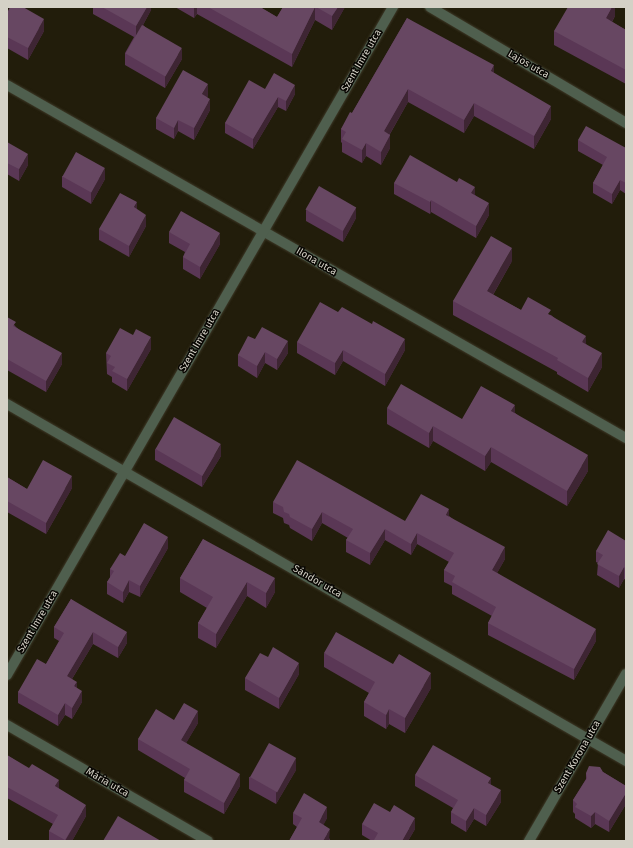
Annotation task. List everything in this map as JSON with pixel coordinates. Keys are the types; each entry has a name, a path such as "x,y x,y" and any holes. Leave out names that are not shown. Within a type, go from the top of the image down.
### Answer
{"street":[{"name":"Szent Imre utca","path":"7,675 393,7"},
{"name":"Lajos utca","path":"430,7 626,123"},
{"name":"Ilona utca","path":"7,86 263,233 626,438"},
{"name":"Sándor utca","path":"7,404 626,761"},
{"name":"Szent Korona utca","path":"529,841 626,674"},
{"name":"Mária utca","path":"7,725 208,841"}],"building":[{"path":"10,7 23,7 44,19 28,48 7,37 7,13"},
{"path":"102,7 147,7 136,26"},
{"path":"208,7 260,7 277,17 283,7 315,7 292,54"},
{"path":"316,7 338,7 332,16"},
{"path":"568,7 612,7 606,18 626,30 626,70 554,31"},
{"path":"407,18 494,65 491,71 551,106 534,136 474,103 464,120 408,89 384,131 390,135 381,152 366,143 362,150 342,139 346,132 341,129 350,112 352,113"},
{"path":"142,25 182,48 165,77 126,54"},
{"path":"183,70 208,84 202,94 210,99 194,128 178,120 174,128 156,118"},
{"path":"274,73 295,85 286,101 278,97 253,139 225,123 249,80 265,89"},
{"path":"586,126 626,148 626,183 620,180 612,194 593,183 607,157 578,140"},
{"path":"7,142 28,154 19,169 7,163"},
{"path":"76,152 105,168 91,192 62,176"},
{"path":"410,155 457,182 459,178 475,187 471,193 489,203 476,226 431,200 430,202 394,183"},
{"path":"319,186 356,208 343,231 306,209"},
{"path":"120,193 137,202 134,207 146,215 129,246 99,229"},
{"path":"181,211 220,233 200,267 183,257 190,244 169,232"},
{"path":"491,236 512,248 487,291 521,310 528,297 551,310 548,314 586,336 582,342 602,353 588,378 557,360 558,358 453,301"},
{"path":"320,302 338,312 342,307 372,324 373,321 405,339 385,374 343,350 335,363 297,342"},
{"path":"7,317 16,322 13,326 62,353 46,381 7,359"},
{"path":"262,327 288,341 277,359 265,352 257,366 238,355 248,336 255,339"},
{"path":"120,328 133,335 136,329 151,337 127,379 112,371 115,367 107,363 111,356 106,353"},
{"path":"401,384 462,419 481,386 515,405 511,411 588,455 567,491 491,447 485,456 433,426 429,433 387,408"},
{"path":"174,417 221,444 202,476 156,449"},
{"path":"43,460 72,476 46,523 7,501 7,477 27,489"},
{"path":"297,460 405,521 421,494 449,509 446,515 505,547 492,570 596,629 574,669 488,623 496,607 452,582 455,576 444,570 454,553 417,533 411,544 385,529 370,553 346,540 353,529 322,512 312,529 290,517 289,514 284,512 283,507 273,502"},
{"path":"144,523 168,537 140,586 129,580 123,592 107,582 114,571 110,569 120,553 125,556"},
{"path":"608,530 626,541 626,569 624,567 619,576 597,564 603,555 596,551"},
{"path":"203,539 275,578 266,593 247,582 216,634 198,623 213,597 180,578"},
{"path":"71,599 127,632 118,647 93,632 67,676 77,682 74,686 82,691 72,708 65,703 58,715 18,692 37,659 46,664 64,633 54,627"},
{"path":"336,632 393,664 399,654 431,673 405,718 389,709 386,715 364,702 375,682 324,653"},
{"path":"273,647 299,663 279,698 245,678 260,653 268,657"},
{"path":"184,703 198,711 181,740 240,774 224,803 184,780 190,769 138,739 156,709 174,720"},
{"path":"269,743 296,758 277,792 250,777"},
{"path":"433,745 491,778 488,783 501,790 486,815 474,808 466,821 451,812 458,800 415,775"},
{"path":"7,755 29,768 32,764 59,780 55,786 86,805 65,840 49,831 58,815 7,787"},
{"path":"589,766 600,767 603,772 626,786 626,793 609,821 595,812 591,816 575,807 577,804 573,800 587,778 586,773"},
{"path":"304,793 327,807 319,822 330,829 323,841 289,841 302,818 293,813"},
{"path":"374,803 390,812 394,805 415,818 402,841 376,841 374,840 378,833 362,824"},
{"path":"118,816 161,841 103,841"}]}
